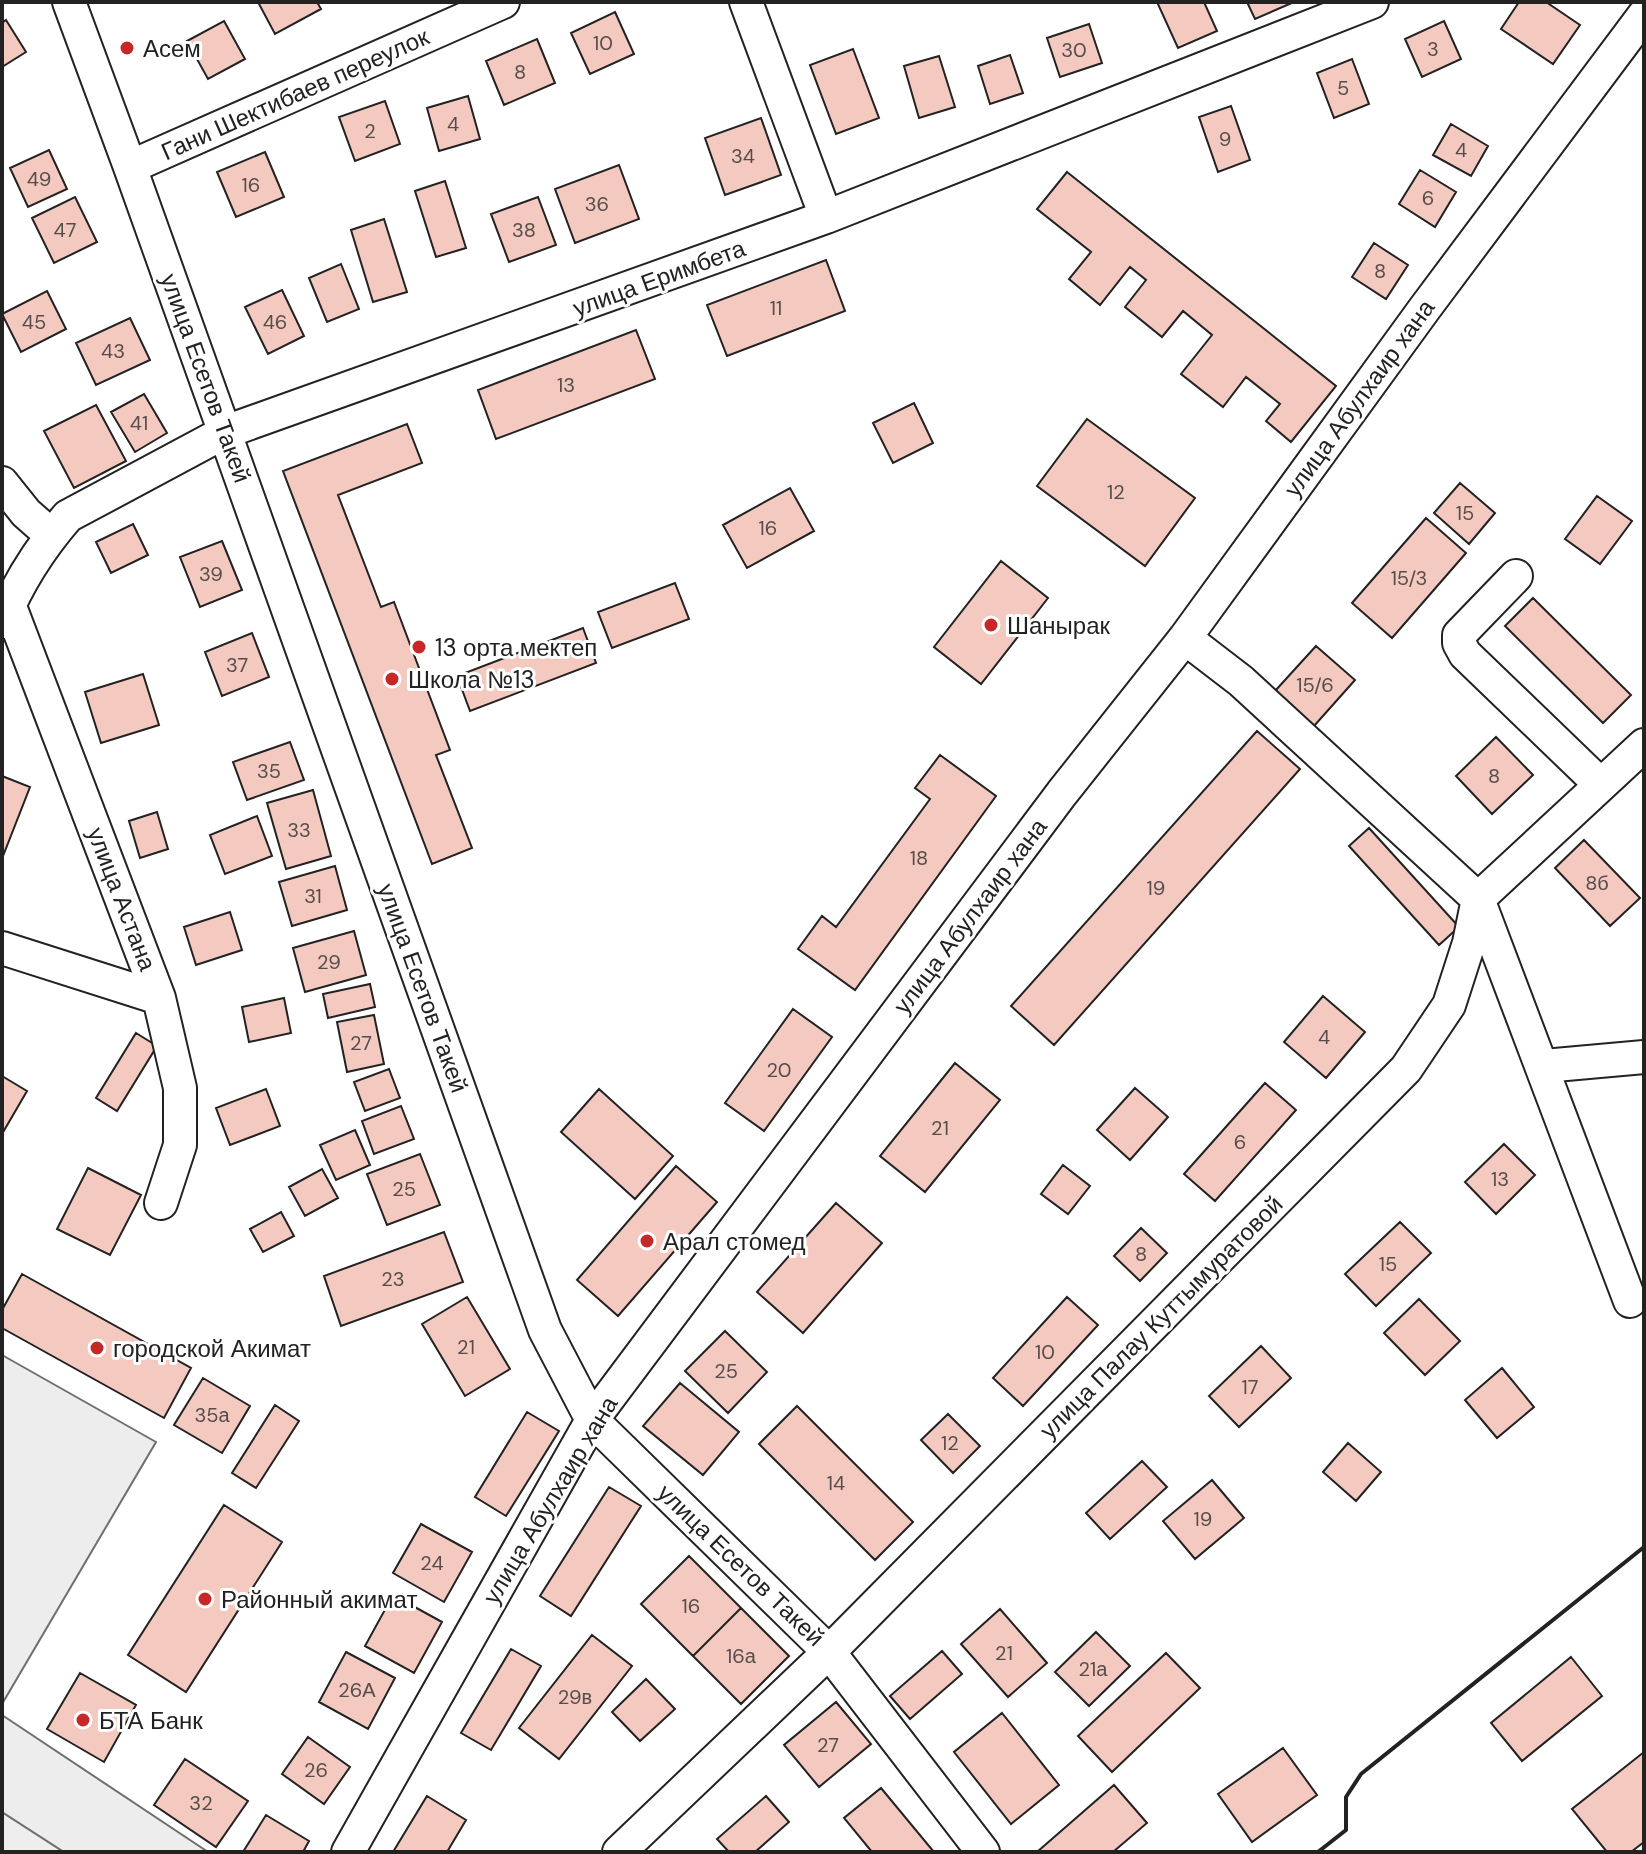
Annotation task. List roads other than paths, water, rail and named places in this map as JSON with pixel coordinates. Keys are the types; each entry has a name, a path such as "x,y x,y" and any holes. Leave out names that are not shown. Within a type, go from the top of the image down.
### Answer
{"street":[{"name":"улица Есетов Такей","path":"69,2 545,1330 592,1420 829,1652 983,1852"},
{"name":"Гани Шектибаев переулок","path":"130,167 503,2"},
{"path":"746,2 826,217"},
{"name":"улица Еримбета","path":"6,613 51,535 68,516 225,432 826,217 1372,2"},
{"name":"улица Абулхаир хана","path":"348,1852 592,1420 1062,793 1185,638 1434,295 1644,15"},
{"path":"2,483 26,513 51,535"},
{"path":"1516,576 1459,635 1459,643 1465,654 1601,785"},
{"name":"улица Астана","path":"6,613 159,998 180,1088 180,1145 161,1203"},
{"path":"1185,638 1241,681 1478,899 1544,1066 1630,1301"},
{"path":"1478,899 1644,745"},
{"name":"улица Палау Куттымуратовой","path":"619,1852 829,1652 1406,1069 1449,1005 1469,943 1478,899"},
{"path":"2,948 159,998"},
{"path":"1544,1066 1644,1057"}],"place":[{"name":"Асем","path":"127,48"},
{"name":"Шанырак","path":"991,625"},
{"name":"13 орта мектеп","path":"419,647"},
{"name":"Школа №13","path":"392,679"},
{"name":"Арал стомед","path":"647,1241"},
{"name":"городской Акимат","path":"97,1348"},
{"name":"Районный акимат","path":"205,1599"},
{"name":"БТА Банк","path":"83,1720"}]}
